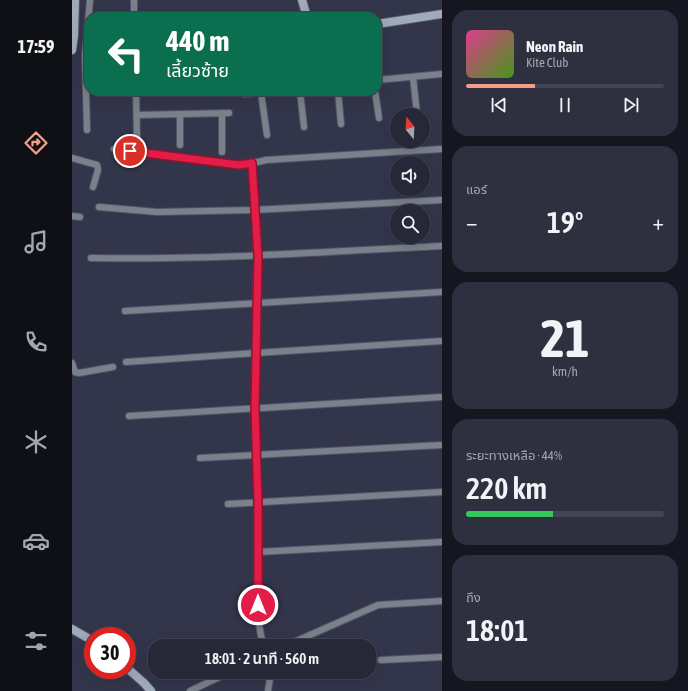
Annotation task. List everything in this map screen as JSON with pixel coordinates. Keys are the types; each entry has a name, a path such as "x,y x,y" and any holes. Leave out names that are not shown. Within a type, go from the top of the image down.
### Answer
{"street":[{"path":"72,50 75,0"},
{"path":"89,12 90,0"},
{"path":"134,0 134,12"},
{"path":"302,0 306,12"},
{"path":"382,23 442,14"},
{"path":"382,80 442,74"},
{"path":"413,77 416,108"},
{"path":"86,96 87,130"},
{"path":"136,96 137,138"},
{"path":"261,96 266,135"},
{"path":"301,96 304,127"},
{"path":"338,96 341,124"},
{"path":"376,96 379,118"},
{"path":"222,113 222,152"},
{"path":"137,115 229,113"},
{"path":"180,114 180,145"},
{"path":"114,150 239,165 266,160 442,150"},
{"path":"72,158 98,165 93,187"},
{"path":"252,163 258,256 255,408 258,503 258,618 262,639"},
{"path":"99,207 157,212 254,210 442,200"},
{"path":"72,216 80,216"},
{"path":"91,258 144,259 258,256 442,246"},
{"path":"125,311 442,292"},
{"path":"126,362 442,342"},
{"path":"72,363 75,372 79,373 113,367"},
{"path":"129,416 442,397"},
{"path":"200,458 442,445"},
{"path":"228,504 442,492"},
{"path":"258,552 442,542"},
{"path":"301,639 378,605 442,601"},
{"path":"72,629 84,636"},
{"path":"381,660 442,657"},
{"path":"136,677 151,691"},
{"path":"190,691 215,679"},
{"path":"268,691 270,679"}],"route":[{"path":"130,151 239,165 252,163 258,256 255,408 258,503 258,605"}]}
